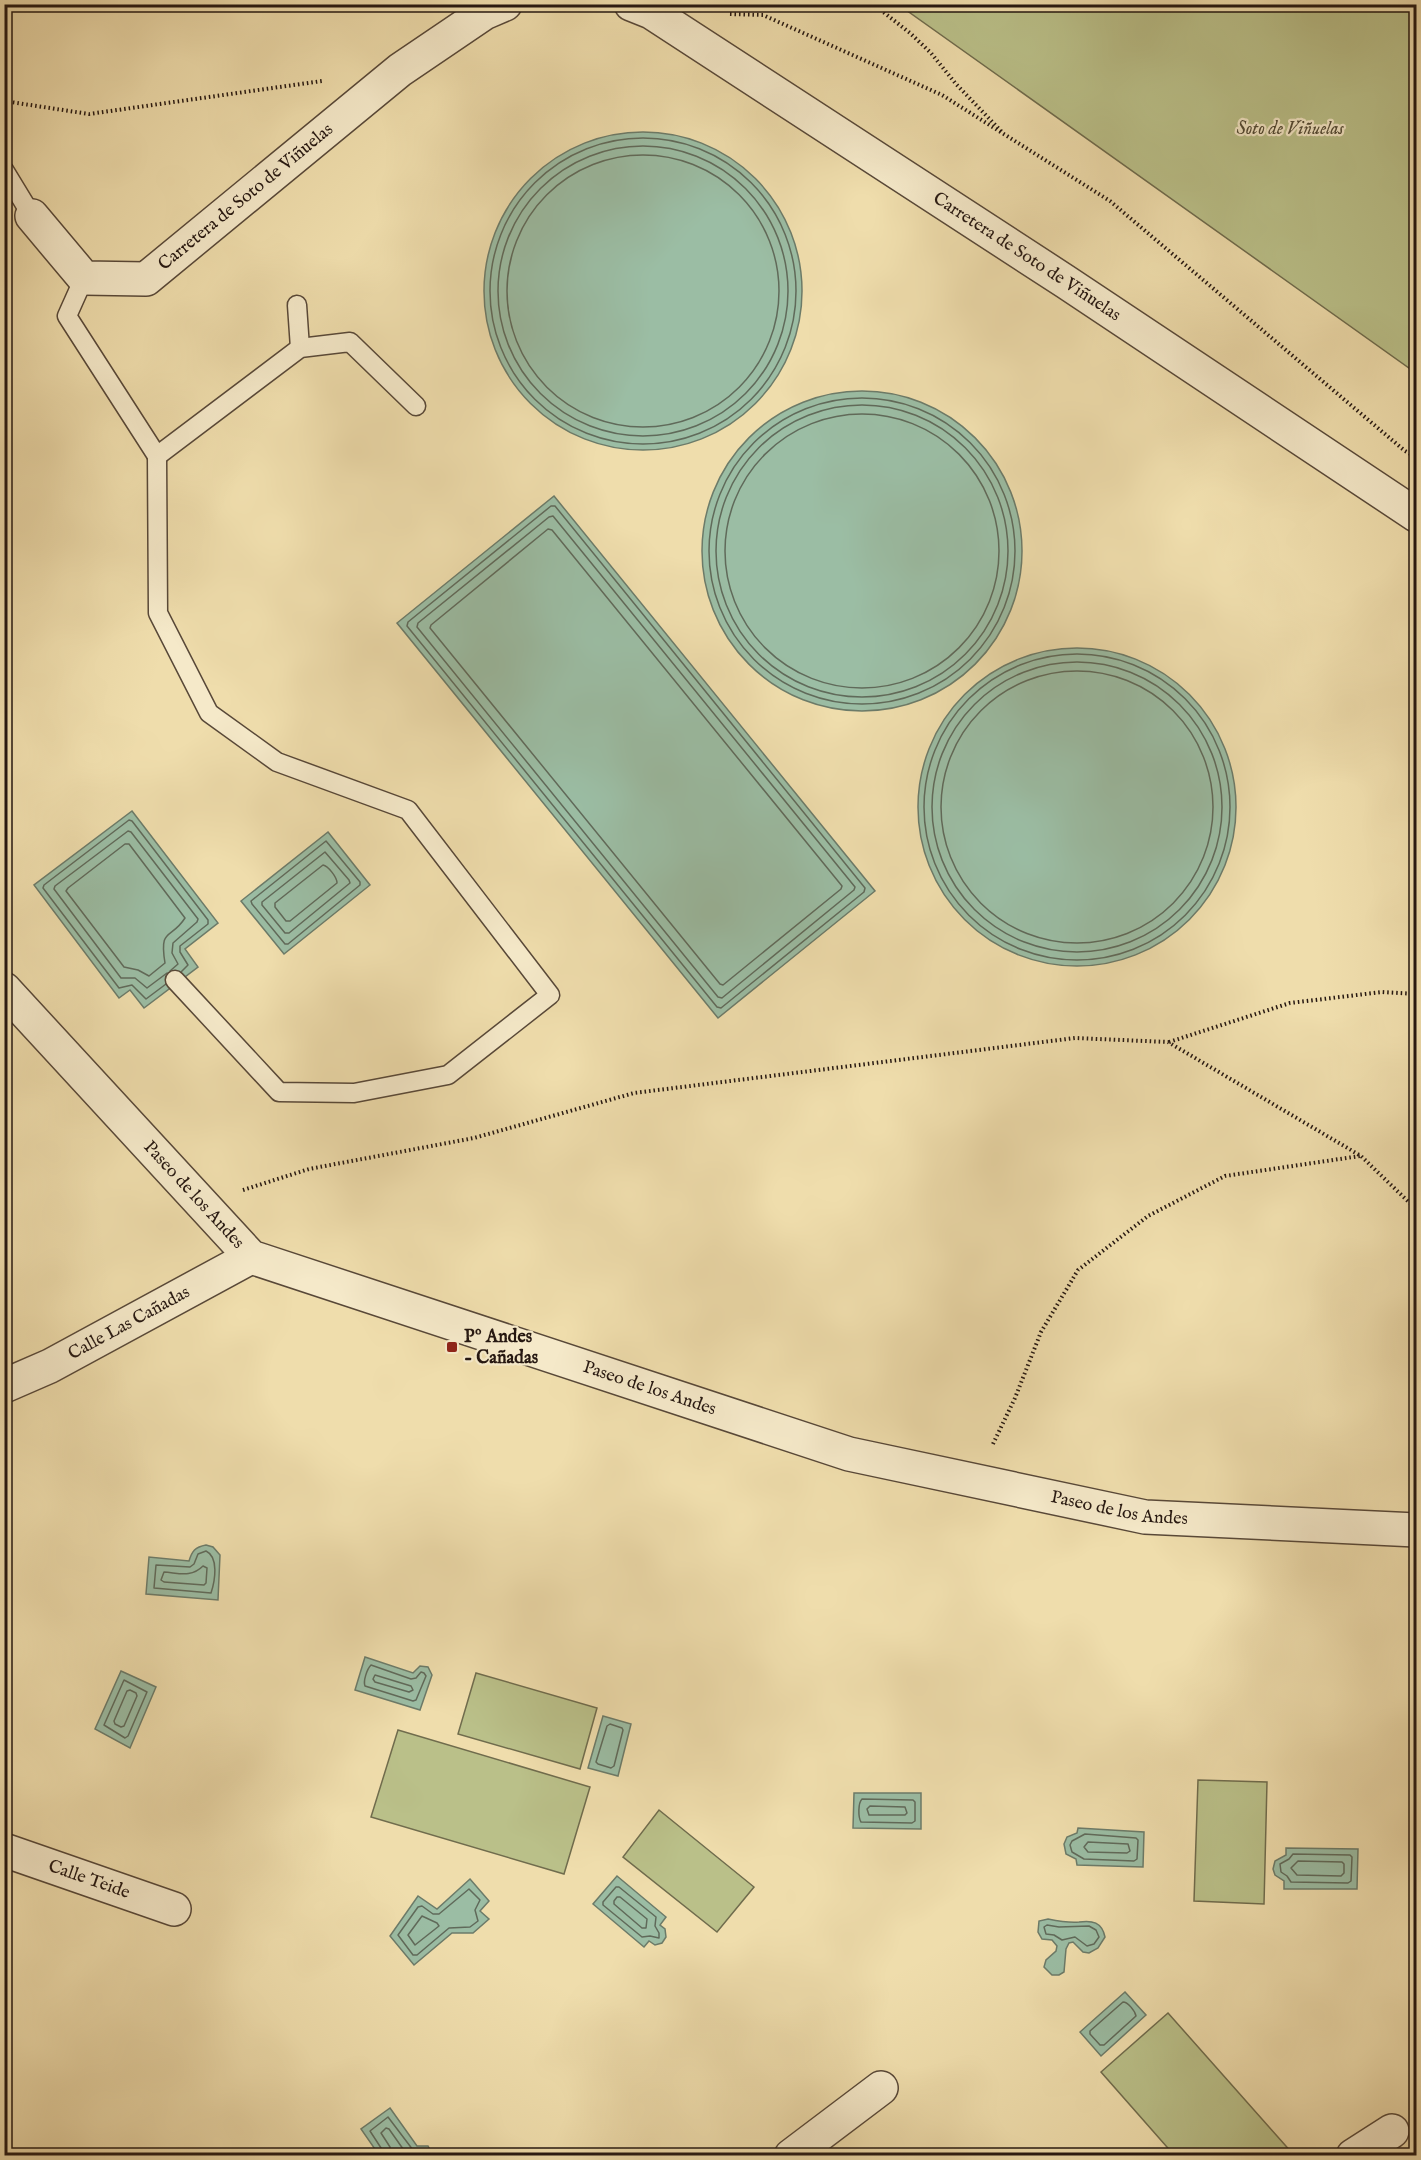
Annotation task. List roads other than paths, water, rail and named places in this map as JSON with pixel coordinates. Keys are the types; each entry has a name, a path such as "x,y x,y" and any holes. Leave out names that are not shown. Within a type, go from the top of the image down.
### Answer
{"street":[{"name":"Carretera de Soto de Viñuelas","path":"84,278 146,279 400,70 484,13 505,4"},
{"name":"Carretera de Soto de Viñuelas","path":"647,7 1056,275 1416,515"},
{"path":"32,216 84,278"},
{"name":"Paseo de los Andes","path":"4,988 251,1257 849,1454 980,1480 1145,1517 1416,1530"},
{"name":"Calle Las Cañadas","path":"4,1386 50,1366 251,1257"},
{"name":"Calle Teide","path":"4,1850 174,1909"},
{"path":"791,2156 881,2088"},
{"path":"1353,2156 1392,2131"}],"lane":[{"path":"4,170 32,216"},
{"path":"84,278 67,316 157,456 158,614 209,713 277,762 408,810 550,995 448,1075 354,1093 279,1092 175,980"},
{"path":"297,305 300,348"},
{"path":"157,456 300,348 350,342 416,406"}],"water":[{"path":"643,132 674,135 704,144 744,168 766,190 790,230 799,260 802,291 799,322 790,352 766,392 744,414 704,438 674,447 643,450 612,447 582,438 542,414 520,392 496,352 487,322 484,291 487,260 496,230 520,190 542,168 582,144 612,135"},
{"path":"862,391 908,398 923,404 951,418 975,438 995,462 1009,490 1015,505 1022,551 1015,597 1009,612 995,640 975,664 951,684 923,698 908,704 862,711 816,704 801,698 773,684 749,664 729,640 715,612 709,597 702,551 709,505 715,490 729,462 749,438 773,418 801,404 816,398"},
{"path":"554,496 875,891 718,1018 397,623"},
{"path":"1077,648 1108,651 1138,660 1178,684 1200,706 1224,746 1233,776 1236,807 1233,838 1224,868 1200,908 1178,930 1138,954 1108,963 1077,966 1046,963 1016,954 976,930 954,908 930,868 921,838 918,807 921,776 930,746 954,706 976,684 1016,660 1046,651"},
{"path":"132,811 218,923 185,949 198,967 144,1008 130,990 119,998 34,885"},
{"path":"328,832 370,885 284,954 241,901"},
{"path":"206,1545 213,1547 220,1555 218,1600 146,1594 149,1557 189,1561 194,1550"},
{"path":"365,1657 413,1673 420,1666 428,1667 432,1675 420,1710 355,1690"},
{"path":"121,1671 156,1687 130,1748 95,1729"},
{"path":"603,1716 631,1724 618,1776 588,1768"},
{"path":"854,1793 921,1793 921,1829 853,1828"},
{"path":"1078,1828 1144,1832 1143,1867 1077,1865 1076,1859 1066,1854 1064,1844 1067,1837 1077,1833"},
{"path":"1286,1848 1358,1849 1357,1889 1284,1889 1284,1881 1275,1875 1273,1869 1275,1861 1286,1855"},
{"path":"617,1876 666,1917 660,1925 665,1929 666,1937 662,1943 655,1945 649,1941 644,1947 593,1904"},
{"path":"470,1879 489,1901 480,1911 489,1919 473,1933 452,1933 414,1965 390,1936 418,1896 437,1909"},
{"path":"1048,1919 1096,1923 1102,1928 1105,1937 1098,1948 1089,1953 1083,1952 1073,1942 1069,1943 1066,1949 1064,1972 1052,1975 1044,1967 1046,1960 1056,1951 1057,1946 1052,1940 1042,1939 1038,1932 1039,1921"},
{"path":"1125,1992 1146,2015 1101,2056 1080,2032"},
{"path":"390,2108 417,2146 428,2146 433,2155 379,2155 361,2129"}],"place":[{"name":"Pº Andes - Cañadas","path":"452,1347"}],"park label":[{"name":"Soto de Viñuelas","path":"1290,129"}]}
